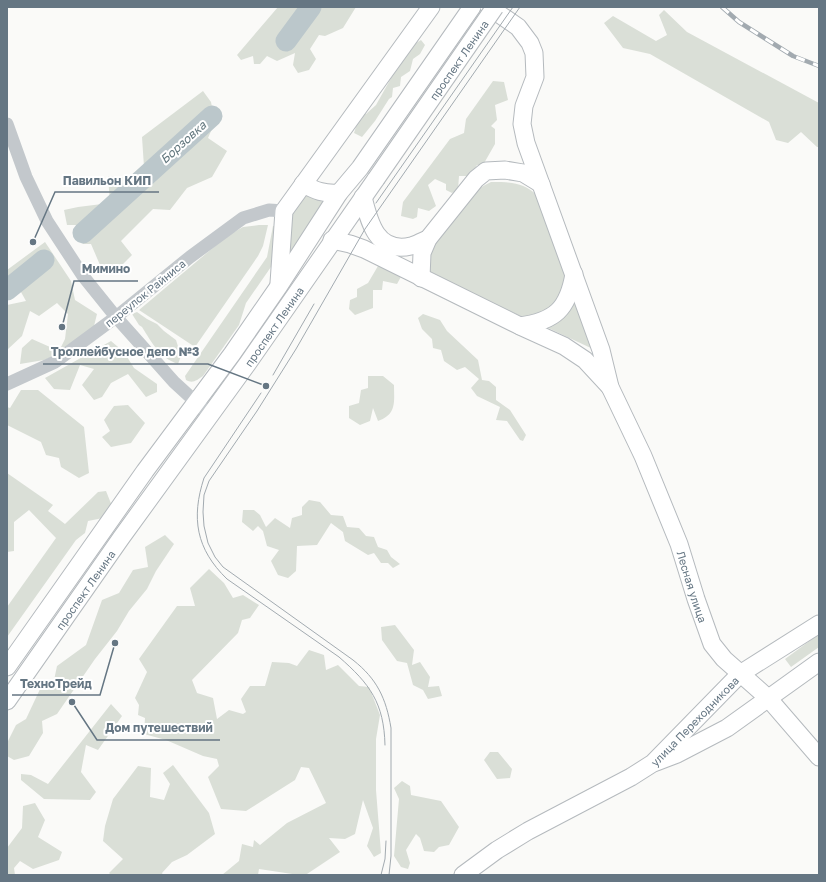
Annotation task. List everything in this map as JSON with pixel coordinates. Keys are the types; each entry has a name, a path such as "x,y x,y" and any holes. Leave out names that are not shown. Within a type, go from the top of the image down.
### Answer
{"main road":[{"path":"279,286 284,211 430,7"},
{"name":"проспект Ленина","path":"7,667 145,471 196,403 279,286 339,193 360,168 472,7"},
{"path":"489,7 518,27 530,43 534,53 535,77 524,106 522,124 526,143 602,350 610,387"},
{"name":"проспект Ленина","path":"7,701 121,538 248,363 495,7"},
{"path":"421,278 422,253 428,239 476,179 486,171 505,170 524,173 541,184"},
{"path":"303,184 318,192 328,194 339,193"},
{"path":"363,198 367,216 379,239 389,245 399,248 411,246 428,239"},
{"path":"332,240 364,249 421,278 564,346 585,360 610,387"},
{"path":"520,326 545,321 556,314 569,294 574,274"},
{"name":"Лесная улица","path":"610,387 643,456 679,544 712,644 724,659 768,698 819,757"},
{"name":"улица Переходникова","path":"653,763 740,674 819,624"},
{"name":"улица Переходникова","path":"653,763 677,754 727,728 819,662"},
{"path":"463,875 497,850 548,820 631,778 653,763"}],"street":[{"path":"7,124 26,177 47,220 83,276 116,317 174,382 210,415"},
{"name":"переулок Райниса","path":"7,384 55,362 116,317 243,218 269,210 284,211"}],"shaded area":[{"path":"278,7 356,7 343,28 325,36 319,35 310,49 316,59 309,70 298,73 293,65 295,53 277,61 267,56 260,64 254,64 253,56 241,60 237,55"},
{"path":"664,10 687,32 819,103 819,147 817,147 801,132 788,143 776,140 769,122 650,54 623,48 604,23 613,16 656,41 667,35 659,15"},
{"path":"421,40 425,45 420,54 413,59 410,71 401,77 400,86 393,88 392,97 389,99 375,121 362,137 354,133 360,114 366,114 376,105 408,48"},
{"path":"493,81 504,82 508,100 495,105 497,120 491,126 495,129 495,144 483,165 477,165 470,176 459,176 458,190 452,193 446,190 446,184 435,179 428,185 436,206 429,211 418,208 417,217 413,219 401,216 403,202 450,139 464,133 466,119"},
{"path":"203,91 211,102 215,122 208,138 227,151 212,177 187,188 170,210 153,209 121,241 132,255 117,270 100,265 91,244 83,244 76,225 67,225 64,210 110,203 108,176 130,178 144,167 142,137"},
{"path":"491,182 505,182 522,185 538,196 567,277 556,308 525,318 436,278 431,273 429,268 431,247 477,190"},
{"path":"306,190 312,198 323,202 285,258 289,219"},
{"path":"268,225 263,246 258,256 195,347 139,310 227,236 243,227"},
{"path":"273,226 275,226 273,264 246,303 239,325 203,376 193,382 186,380 185,376 267,257"},
{"path":"45,242 71,281 75,300 97,314 94,326 62,353 44,360 20,364 22,348 32,339 59,351 65,339 68,314 57,303 39,316 30,311 22,336 7,350 7,305 26,301 12,276 7,280 7,270"},
{"path":"378,266 388,266 402,275 397,284 383,281 382,290 373,290 373,308 355,315 349,309 350,300 357,297 357,289 368,283"},
{"path":"575,296 595,350 544,326"},
{"path":"137,312 157,324 176,340 181,356 178,364 161,354 149,339 132,314"},
{"path":"423,314 440,320 447,331 478,360 482,380 489,381 496,387 496,400 510,410 526,435 523,441 520,440 507,421 496,420 500,407 477,396 471,388 479,379 465,367 457,370 444,361 441,350 433,348 432,339 422,329 418,318"},
{"path":"111,341 124,352 134,368 157,384 157,392 146,397 128,374 111,383 102,397 94,400 82,385 94,369 80,365 70,390 54,389 45,378"},
{"path":"368,376 383,376 394,385 394,402 389,415 378,421 373,408 370,421 360,425 349,418 349,406 359,403 361,390 368,388"},
{"path":"21,390 38,390 84,427 89,473 79,478 61,467 59,458 46,455 41,442 7,425 7,407 10,408"},
{"path":"128,405 145,423 131,443 111,447 102,437 110,431 104,420 114,406"},
{"path":"7,473 53,505 48,511 65,524 98,492 106,491 112,506 103,518 88,521 85,533 76,540 7,637 7,607 56,538 29,510 14,522 14,551 7,552"},
{"path":"309,500 320,502 331,515 343,516 347,527 359,528 366,536 374,537 378,547 387,550 391,557 400,564 393,568 388,563 381,563 374,553 368,555 345,541 343,532 331,523 317,545 297,546 296,571 288,578 278,575 271,561 279,550 267,546 263,531 258,526 253,531 242,522 243,510 254,510 260,515 266,527 275,518 290,528 292,518 302,515 302,507"},
{"path":"165,535 174,544 156,571 147,589 129,611 117,631 95,659 57,714 42,721 43,733 29,756 14,760 7,756 7,743 16,725 26,719 41,687 53,685 57,666 86,645 102,600 119,593 133,570 148,567 145,547"},
{"path":"209,569 224,583 233,598 243,595 259,605 250,618 242,620 238,633 192,680 197,693 213,698 217,719 229,710 243,714 246,712 241,699 250,686 265,686 272,662 289,663 297,666 309,650 324,655 326,670 338,665 359,686 369,687 380,715 376,739 376,790 381,853 374,857 367,846 373,828 363,800 355,834 345,839 329,838 340,852 307,874 299,875 259,869 258,875 222,875 239,861 242,844 253,847 254,840 260,845 287,823 326,803 309,768 301,767 295,780 246,811 221,809 208,777 219,766 217,759 203,756 166,740 144,734 145,718 138,715 139,705 135,698 147,672 139,659 177,606 195,606 190,588"},
{"path":"395,625 414,650 412,665 420,662 430,677 428,687 439,686 442,696 428,699 423,690 413,685 407,663 397,661 382,640 381,627"},
{"path":"819,634 819,647 791,667 785,659"},
{"path":"111,704 122,716 98,750 86,745 81,772 96,792 90,800 44,799 21,780 21,774 31,775 48,784"},
{"path":"490,752 498,752 512,769 510,778 497,779 484,760"},
{"path":"173,765 209,813 215,834 187,855 172,862 162,873 163,875 111,875 109,873 123,859 103,841 105,826 113,799 138,766 151,768 150,797 164,800 170,784 163,773"},
{"path":"402,781 410,786 411,795 441,801 459,827 449,845 439,847 434,852 424,851 420,838 416,834 406,850 410,863 408,869 401,867 394,856 399,799 394,788"},
{"path":"35,803 45,820 38,837 62,852 59,860 33,869 20,861 14,868 15,875 7,875 7,848 22,828 23,806"}],"waterway":[{"name":"Борзовка","path":"286,41 311,7"},
{"name":"Борзовка","path":"83,233 212,116"},
{"name":"Борзовка","path":"7,290 44,260"}],"tram line":[{"path":"376,203 513,7"},
{"path":"389,875 391,856 391,728 383,698 368,674 353,660 223,567 215,557 208,543 204,526 204,495 209,481 257,411 296,349 365,229 520,7"},
{"path":"273,375 314,304"},
{"path":"261,393 204,478 200,493 197,520 203,544 208,556 227,579 339,657 359,676 373,695 378,706 382,717 385,745"},
{"path":"381,875 385,859 386,841"}],"railway":[{"path":"722,7 739,22 793,56 819,66"}],"place":[{"name":"Павильон КИП","path":"33,242"},
{"name":"Мимино","path":"62,327"},
{"name":"Троллейбусное депо №3","path":"266,386"},
{"name":"ТехноТрейд","path":"115,643"},
{"name":"Дом путешествий","path":"72,702"}]}
